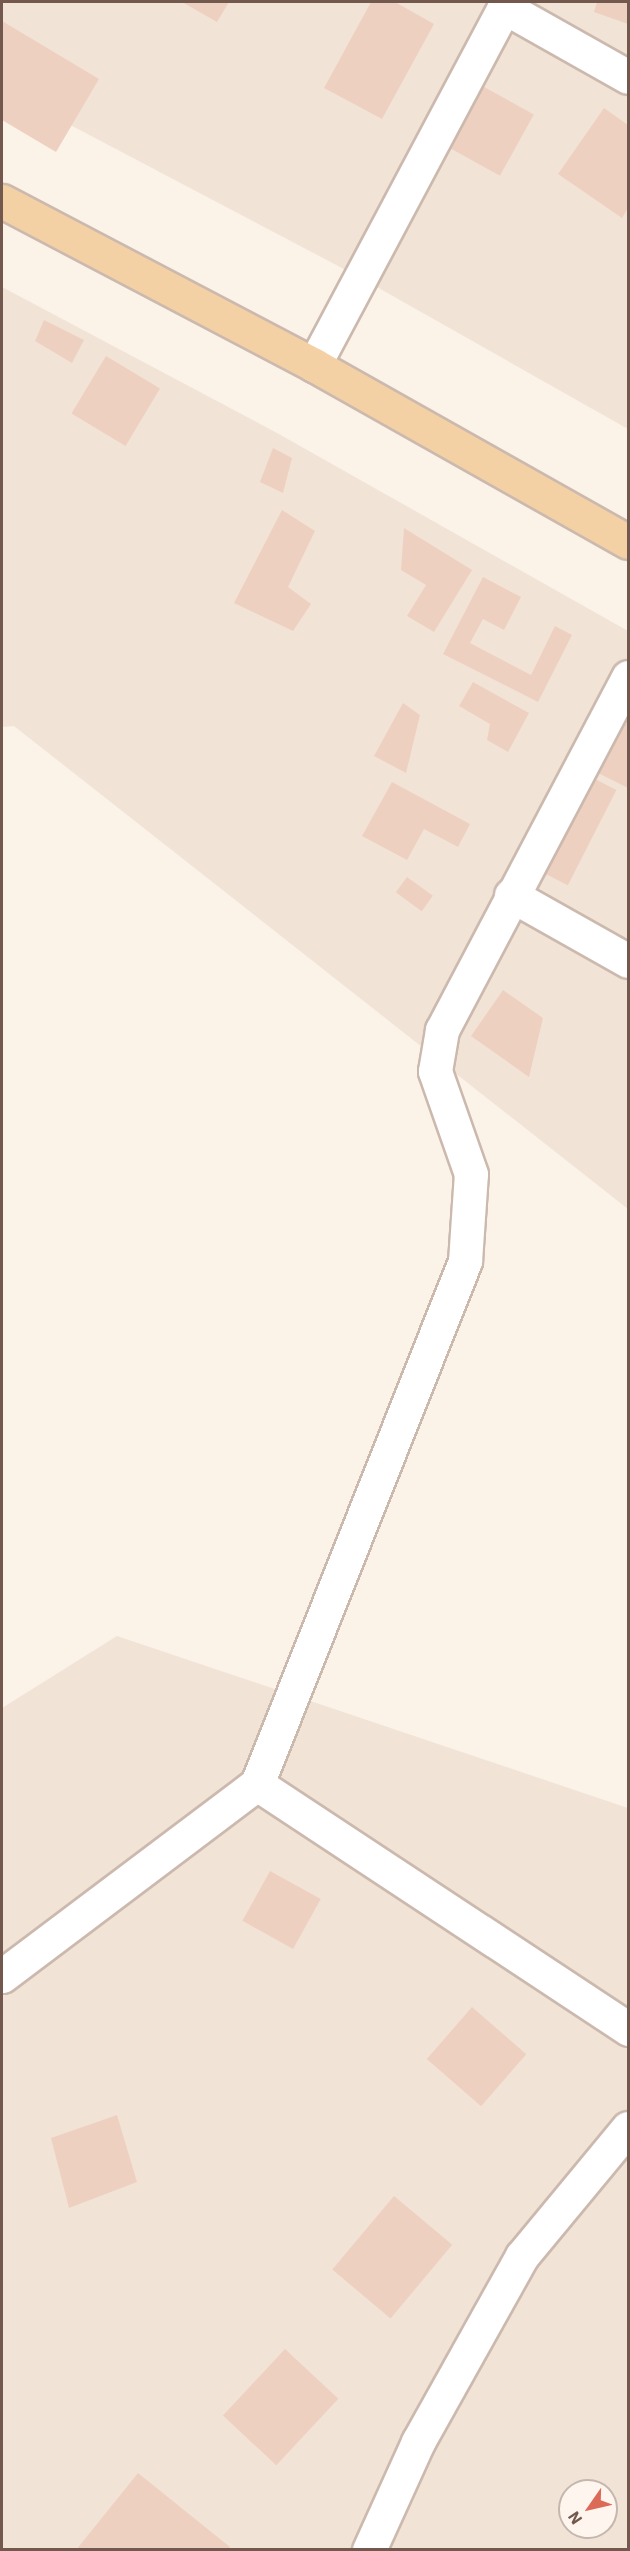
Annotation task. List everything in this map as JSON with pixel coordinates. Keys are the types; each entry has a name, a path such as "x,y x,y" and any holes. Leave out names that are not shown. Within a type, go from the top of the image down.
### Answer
{"main road":[{"path":"2,201 314,365 628,542"}],"street":[{"path":"314,365 506,4 628,77"},
{"path":"2,1976 257,1784 465,1261 471,1174 435,1071 442,1030 628,677"},
{"path":"512,895 628,961"},
{"path":"257,1784 628,2029"},
{"path":"369,2550 418,2442 522,2256 628,2128"}],"shaded area":[{"path":"2,2 628,2 628,429 361,278 2,89"},
{"path":"2,287 277,433 628,631 628,1209 14,726 2,727"},
{"path":"117,1636 628,1808 628,2549 2,2550 2,1708"}],"building":[{"path":"182,2 229,2 217,22"},
{"path":"371,2 395,2 434,24 382,119 324,88"},
{"path":"597,2 628,2 628,24 594,12"},
{"path":"2,21 99,79 56,152 2,120"},
{"path":"477,83 534,115 500,176 443,144"},
{"path":"604,108 628,125 628,208 622,218 558,174"},
{"path":"44,320 84,340 72,363 35,341"},
{"path":"106,356 160,388 125,446 71,413"},
{"path":"273,448 292,458 283,493 260,482"},
{"path":"282,510 315,531 288,587 311,604 293,631 234,603"},
{"path":"404,528 472,570 434,632 407,616 426,585 401,570"},
{"path":"483,577 521,597 504,630 483,619 470,643 531,675 555,626 572,635 538,702 443,654"},
{"path":"473,682 529,713 508,752 487,740 490,724 459,706"},
{"path":"403,703 420,715 406,773 374,756"},
{"path":"628,713 628,788 598,773"},
{"path":"587,775 616,790 568,885 538,870"},
{"path":"392,782 470,824 458,847 424,829 407,860 362,836"},
{"path":"407,877 433,896 422,911 396,892"},
{"path":"503,990 543,1018 529,1077 471,1036"},
{"path":"270,1871 321,1899 293,1949 242,1921"},
{"path":"472,2007 526,2054 481,2106 427,2059"},
{"path":"117,2115 137,2182 69,2208 51,2138"},
{"path":"394,2196 452,2245 391,2318 332,2270"},
{"path":"285,2349 338,2399 276,2465 223,2416"},
{"path":"138,2473 230,2547 228,2550 76,2550"}]}
